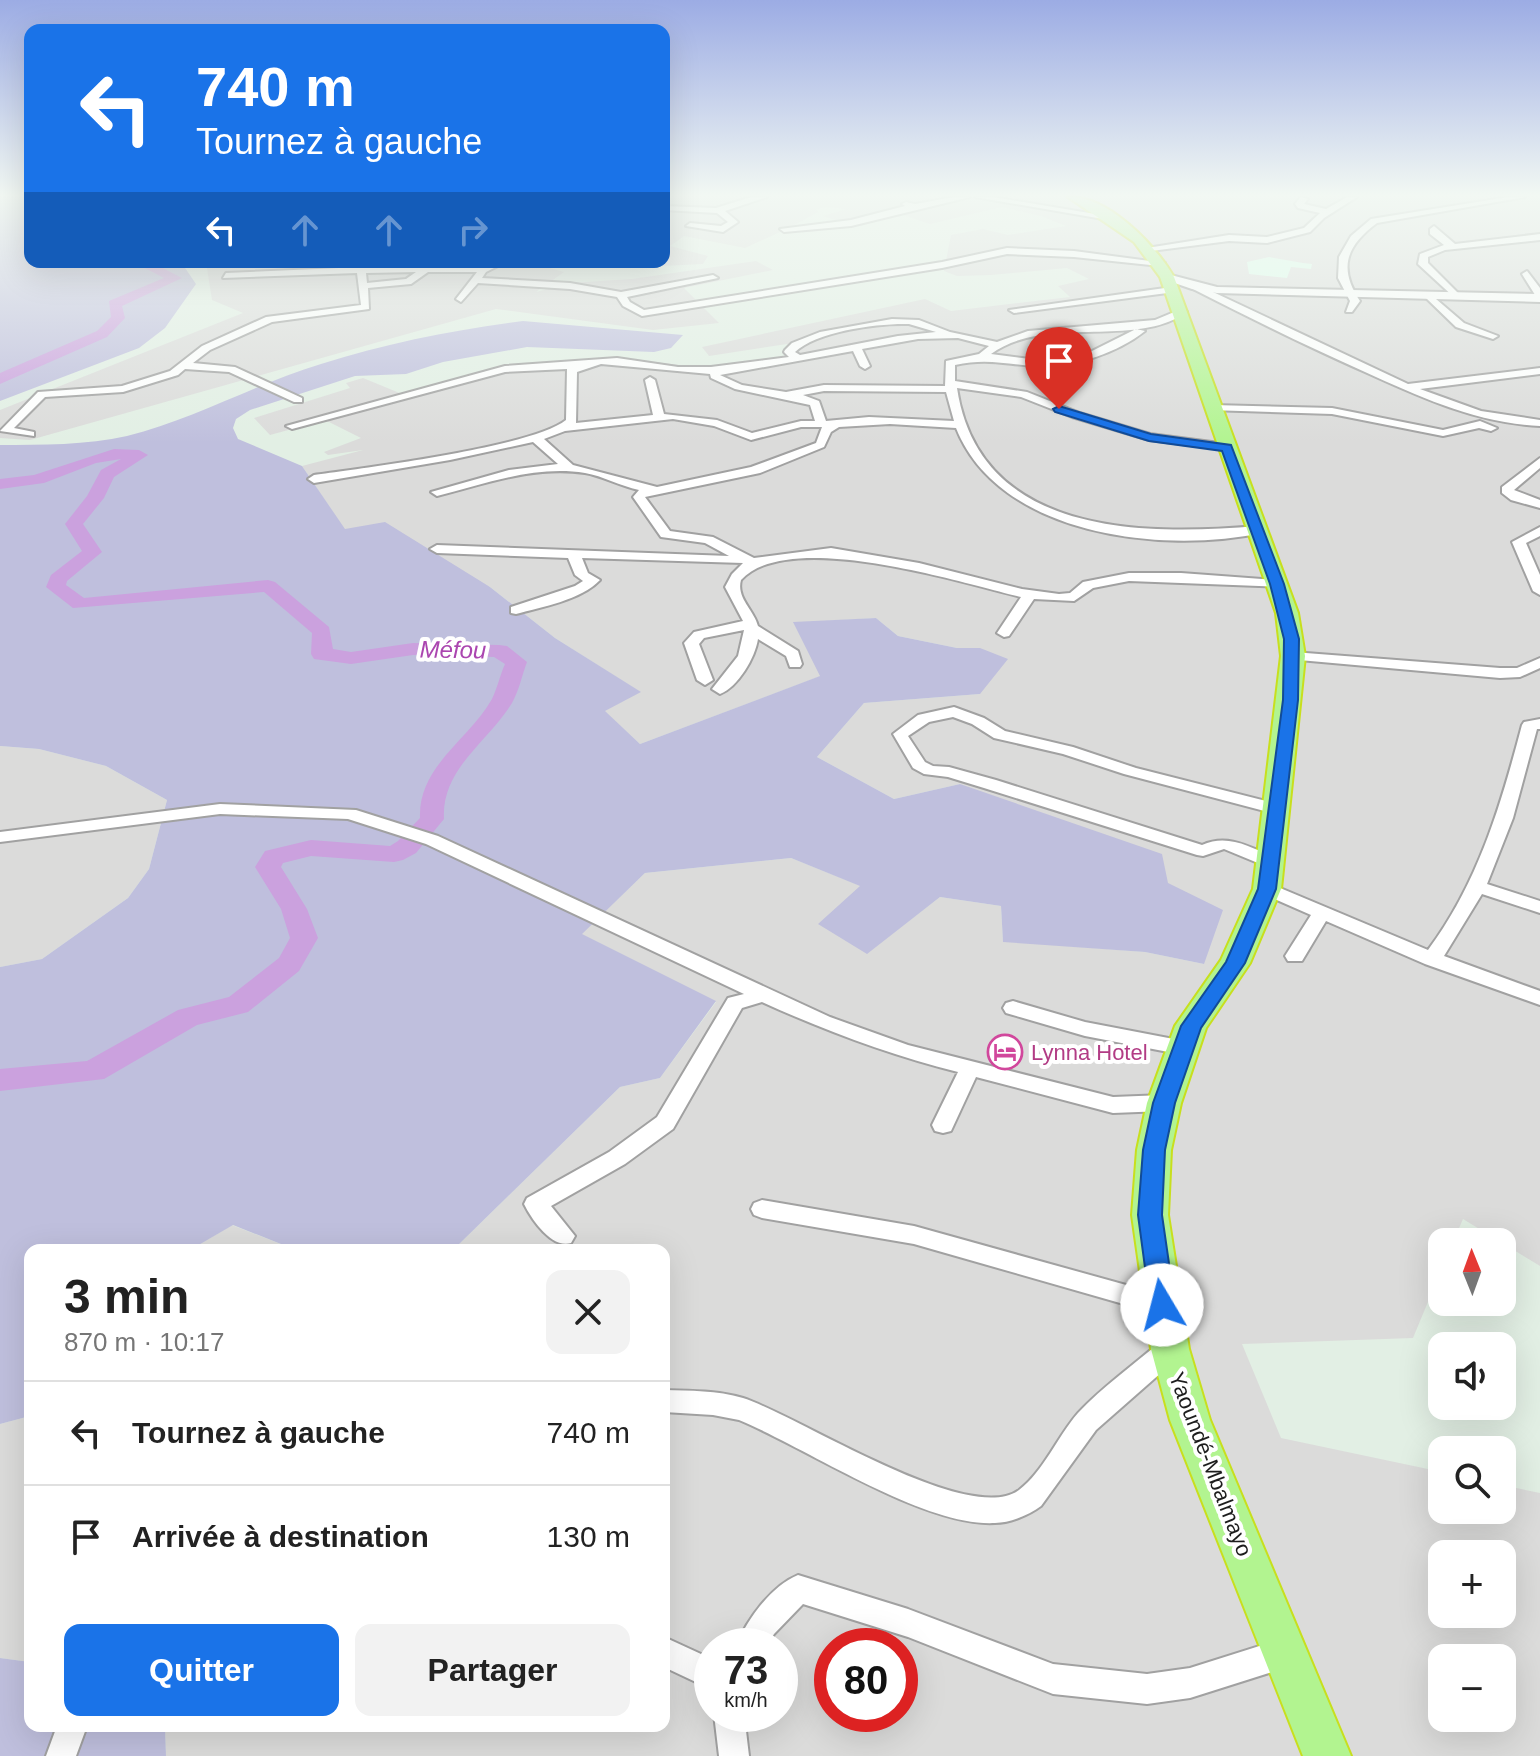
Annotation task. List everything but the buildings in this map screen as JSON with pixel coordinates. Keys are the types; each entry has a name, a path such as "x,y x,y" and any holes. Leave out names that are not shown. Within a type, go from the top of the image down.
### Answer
{"highway":[{"path":"1162,279 1170,288"},
{"name":"Yaoundé-Mbalmayo","path":"1170,288 1287,613 1293,656 1269,876 1235,963 1191,1026 1164,1103 1154,1150 1150,1215 1170,1349 1190,1420 1327,1756"}],"street":[{"path":"30,434 5,430 42,394 123,389 174,373 206,348 270,319 366,307 360,279"},
{"path":"363,286 412,279"},
{"path":"461,299 475,280 540,284 621,295 708,279"},
{"path":"621,295 626,304 642,313 848,279"},
{"path":"1141,279 1170,288 1407,387 1495,429 1537,429"},
{"path":"1181,279 1088,357 1038,363 982,356 950,363 960,425 976,457 1002,484 1061,519 1103,531 1171,536 1257,530"},
{"path":"1344,279 1351,302"},
{"path":"1439,279 1456,296"},
{"path":"1530,279 1540,297"},
{"path":"536,295 540,284"},
{"path":"1140,296 1170,288"},
{"path":"982,356 997,345 1170,288"},
{"path":"1014,310 1140,296 1170,288 1351,302 1429,296 1540,297"},
{"path":"1429,296 1460,325 1493,336"},
{"path":"1351,302 1372,309"},
{"path":"797,358 789,352 802,340 894,321 918,322 952,335 997,345"},
{"path":"292,426 505,369 607,362 692,371 715,370 900,338 952,335"},
{"path":"856,347 865,366"},
{"path":"565,428 573,417 572,370 583,365"},
{"path":"182,366 231,369 298,400"},
{"path":"715,370 715,376 727,383 815,403 828,424 820,445 791,459 752,471 642,493 639,497 666,534 708,540 748,561"},
{"path":"1407,387 1540,371"},
{"path":"650,380 659,416"},
{"path":"787,395 824,388 952,386 1023,394 1076,415 1149,437 1227,448"},
{"path":"1213,408 1332,411 1443,433 1477,420"},
{"path":"314,479 390,468 536,438 565,428 659,416 704,420 751,437 801,424 871,421 960,425"},
{"path":"536,438 570,468"},
{"path":"1540,462 1506,490 1515,497 1540,504"},
{"path":"437,492 528,470 570,468 594,471 641,488 664,489"},
{"path":"1525,474 1540,474"},
{"path":"1540,531 1519,542 1540,591"},
{"path":"437,549 748,561 831,552 919,567 1030,594 1068,598 1078,594 1081,588 1097,582 1153,577 1277,584"},
{"path":"516,610 580,589 593,580 582,575 573,553"},
{"path":"748,561 732,587 750,626 793,654 795,664"},
{"path":"1004,633 1030,594"},
{"path":"705,680 691,643 699,635 750,626"},
{"path":"720,689 744,662 750,626"},
{"path":"1293,656 1500,673 1520,672 1540,662"},
{"path":"1276,809 1130,771 1067,750 1000,735 978,721 954,712 924,718 902,737 919,765 930,771 949,772 990,784 1203,851 1226,844 1323,911 1432,959 1540,998"},
{"path":"1432,959 1468,909 1511,795 1530,725 1540,724"},
{"path":"0,837 220,809 350,814 432,840 762,995 891,1047 1113,1105 1164,1103"},
{"path":"1478,887 1540,907"},
{"path":"1295,956 1323,911"},
{"path":"563,1236 535,1204 617,1158 665,1123 735,1003 762,995"},
{"path":"1013,1008 1085,1029 1184,1048"},
{"path":"943,1125 970,1069"},
{"path":"762,1209 914,1235 1162,1305"},
{"path":"670,1401 724,1404 745,1409 901,1486 984,1510 1010,1510 1027,1501 1088,1421 1170,1349"},
{"path":"762,1628 798,1589 908,1623 1053,1679 1147,1689 1190,1683 1285,1653"},
{"path":"670,1655 694,1666"},
{"path":"61,1756 70,1732"},
{"path":"731,1732 734,1756"}],"shaded area":[{"path":"0,279 193,279 196,284 165,328 139,348 0,401"},
{"path":"209,279 554,279 536,292 570,283 632,279 729,279 684,288 719,323 653,330 496,309 30,440 0,438 0,410 243,313 212,300"},
{"path":"1089,279 1540,279 1540,1266 1516,1251 1516,1228 1478,1228 1463,1219 1459,1228 1428,1228 1428,1302 1413,1338 1242,1344 1281,1438 1428,1469 1428,1524 1516,1524 1516,1488 1540,1493 1540,1756 166,1756 165,1732 670,1732 670,1244 459,1244 620,1087 660,1078 716,1002 581,934 645,873 791,858 861,886 867,953 940,897 1001,906 1003,941 1145,952 1204,964 960,784 894,799 817,757 864,703 980,694 980,648 957,648 898,636 876,618 794,623 821,676 640,744 604,711 640,692 555,638 490,587 345,530 302,466 363,450 328,455 324,452 361,438 325,420 270,435 254,418 350,388 346,383 363,378 402,394 477,376 569,362 626,359 706,368 802,354 787,344 709,356 702,347 925,299 951,311 1070,297 1058,286"},
{"path":"523,321 683,335 671,348 654,352 527,347 443,362 406,374 355,376 250,410 236,419 233,428 238,439 302,466 345,529 385,522 490,587 555,638 641,692 605,711 640,744 820,676 793,622 876,618 898,636 957,648 980,648 1008,659 980,694 864,703 817,757 894,799 960,784 1162,854 1168,883 1223,910 1204,964 1145,952 1003,942 1001,906 940,897 867,954 818,924 860,886 791,858 645,873 582,934 716,1001 660,1078 620,1087 459,1244 281,1244 233,1225 200,1244 24,1244 24,1418 0,1424 0,967 42,959 128,898 149,869 167,800 106,766 39,749 0,746 0,445 80,443 127,436 346,356"},
{"path":"0,746 39,749 106,766 167,800 149,869 128,898 42,959 0,967"},
{"path":"232,1225 281,1244 200,1244"},
{"path":"24,1418 24,1661 0,1658 0,1424"},
{"path":"0,1658 24,1661 24,1732 165,1732 166,1756 0,1756"}],"waterway":[{"name":"Méfou","path":"0,379 102,334 118,318 114,304 173,279"},
{"name":"Méfou","path":"0,484 38,479 102,456 139,455 107,474 95,498 74,524 92,552 58,579 56,587 80,604 268,586 322,631 322,654 351,658 413,649 499,651 516,662 502,701 448,767 431,799 432,819 407,847 394,854 311,848 274,857 268,867 294,909 304,938 289,964 238,1005 188,1017 93,1071 0,1080"}],"place":[{"name":"Lynna Hotel","path":"1005,1052"}],"route":[{"path":"1059,409 1149,437 1227,448 1287,613 1293,656 1291,700 1267,889 1235,963 1191,1026 1164,1103 1154,1150 1150,1215 1162,1305"}]}
